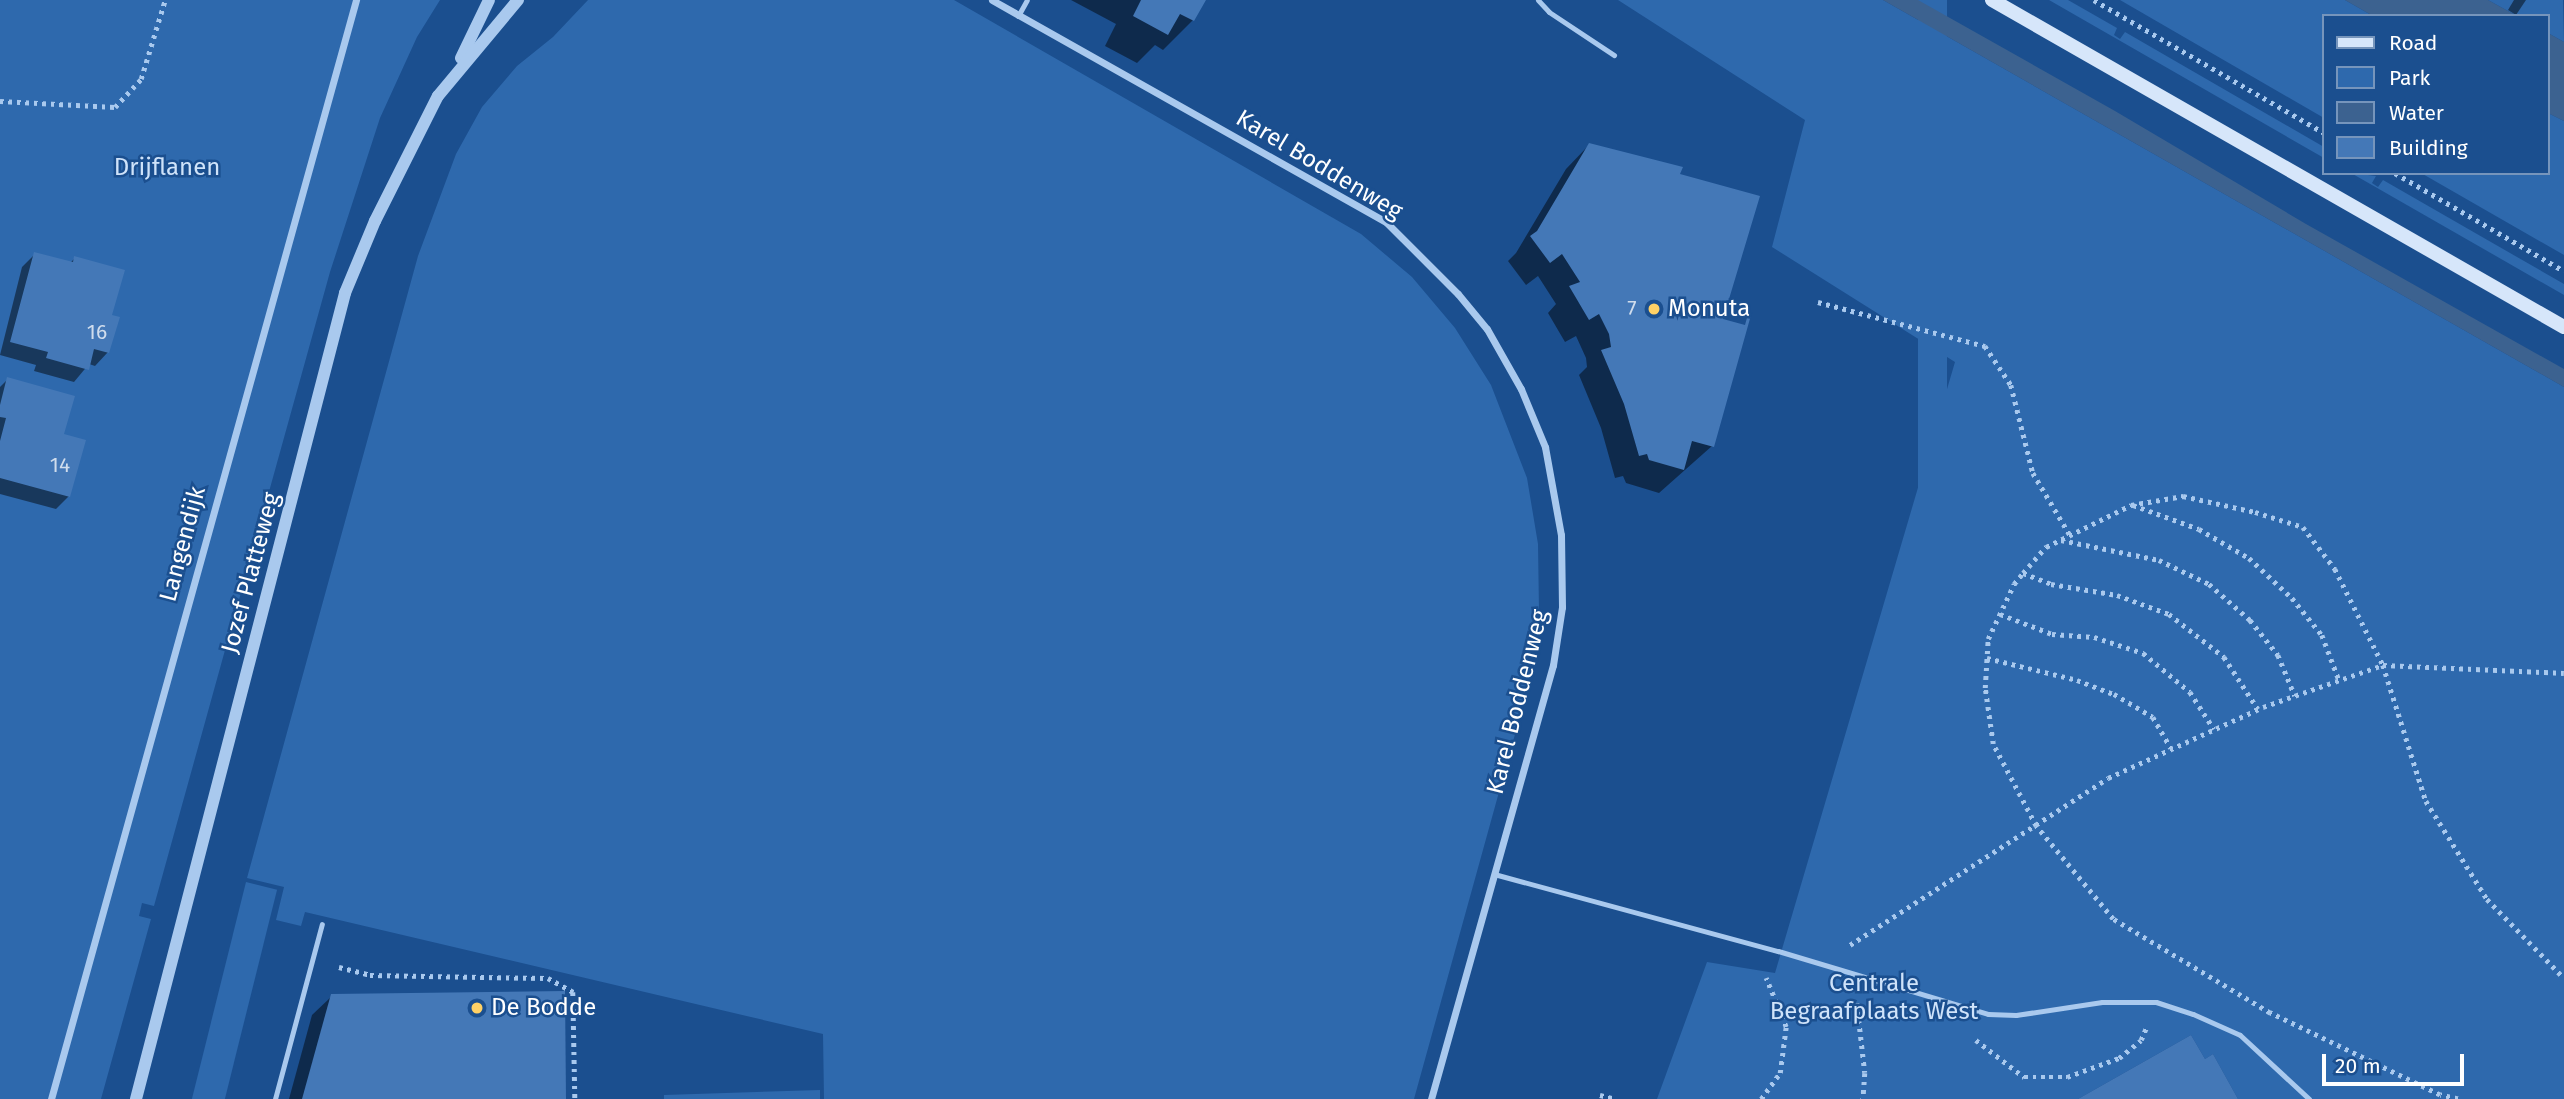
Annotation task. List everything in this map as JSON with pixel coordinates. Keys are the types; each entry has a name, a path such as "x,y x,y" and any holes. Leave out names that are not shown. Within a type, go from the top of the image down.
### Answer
{"main road":[{"path":"1992,0 2564,327"}],"street":[{"name":"Langendijk","path":"51,1099 356,0"},
{"name":"Jozef Platteweg","path":"453,75 489,0"},
{"name":"Jozef Platteweg","path":"136,1099 345,293 376,221 438,96 518,0"},
{"name":"Karel Boddenweg","path":"992,0 1387,223 1458,295 1486,329 1521,389 1547,460 1561,535 1562,607 1553,665 1431,1099"}],"lane":[{"path":"1018,16 1027,0"},
{"path":"1538,0 1549,12 1614,55"},
{"path":"1494,874 1988,1013 2016,1015 2102,1002 2156,1002 2193,1014 2240,1035 2309,1099"},
{"path":"275,1099 322,924"}],"path":[{"path":"0,101 115,107 141,79 165,0"},
{"path":"2094,0 2322,132"},
{"path":"2398,175 2564,271"},
{"path":"1818,302 1985,346 2011,385 2033,472 2070,536"},
{"path":"2458,1099 2439,1097 2270,1013 2113,919 2036,827 1993,744 1985,688 1988,639 2014,584 2046,547 2131,505 2183,496 2255,512 2303,527 2335,569 2383,665 2426,801 2487,900 2564,978"},
{"path":"2131,505 2199,529 2249,558 2292,598 2322,635 2339,680"},
{"path":"2061,540 2159,560 2209,584 2250,620 2278,654 2295,696"},
{"path":"2024,573 2051,584 2117,595 2169,614 2224,657 2258,709"},
{"path":"2000,614 2052,634 2094,637 2143,653 2190,692 2214,729"},
{"path":"1987,658 2077,680 2114,694 2153,717 2171,748"},
{"path":"1821,964 2108,778 2258,709 2383,665 2564,673"},
{"path":"1742,942 1771,985 1786,1027 1780,1073 1761,1099"},
{"path":"313,960 370,975 548,978 573,992 575,1099"},
{"path":"1854,974 1865,1073 1863,1099"},
{"path":"1957,1006 1977,1043 2024,1077 2067,1077 2119,1058 2141,1040 2156,1002"},
{"path":"1600,1095 1616,1099"}],"green space":[{"name":"Drijflanen","path":"0,0 440,0 417,37 380,118 330,272 154,906 142,903 139,916 151,919 101,1099 0,1099"},
{"path":"588,0 954,0 1361,234 1412,277 1455,328 1491,385 1527,478 1538,544 1539,611 1522,709 1414,1099 824,1099 823,1034 305,912 301,926 276,920 284,887 247,878 418,256 456,154 482,107 517,66 553,37"},
{"name":"Centrale Begraafplaats West","path":"1618,0 1883,0 2564,387 2564,1099 2238,1099 2213,1054 2205,1059 2191,1035 2078,1099 1657,1099 1707,962 1775,973 1955,362 1772,247 1805,120"},
{"path":"1918,0 1947,0 1947,744 1918,744"},
{"path":"2049,0 2068,0 2117,28 2114,35 2120,39 2125,32 2322,146 2322,157"},
{"path":"2120,0 2345,0 2370,14 2322,14 2322,117"},
{"path":"2488,0 2563,0 2564,42 2550,34 2550,14 2513,14"},
{"path":"2550,114 2564,121 2564,255 2424,175 2550,175"},
{"path":"2354,175 2376,176 2372,183 2378,187 2383,180 2564,284 2564,295"},
{"path":"246,882 277,890 225,1099 192,1099"},
{"path":"820,1090 820,1099 664,1099 664,1095"}],"water":[{"path":"1883,0 1918,0 2115,111 2306,224 2564,369 2564,387"},
{"path":"2345,0 2488,0 2513,14 2370,14"},
{"path":"2550,34 2564,42 2564,121 2550,114"}],"building":[{"path":"1141,0 1206,0 1194,21 1180,14 1168,35 1133,16"},
{"name":"Monuta","path":"1589,143 1683,167 1680,174 1760,196 1723,319 1745,325 1748,314 1751,315 1714,447 1692,441 1684,470 1649,460 1647,454 1639,456 1624,404 1601,350 1611,347 1609,334 1599,314 1589,320 1569,286 1580,282 1562,254 1550,263 1530,236 1537,231"},
{"path":"34,252 73,262 74,256 125,270 112,315 120,317 109,353 94,349 89,370 46,358 48,352 10,342"},
{"path":"7,377 75,396 64,434 86,440 70,497 0,478 0,441 6,418 0,417 0,405"},
{"path":"565,991 566,1099 302,1099 331,994"},
{"path":"2191,1035 2205,1059 2213,1054 2238,1099 2078,1099"}],"place":[{"name":"Monuta","path":"1654,309"},
{"name":"De Bodde","path":"477,1008"}]}
